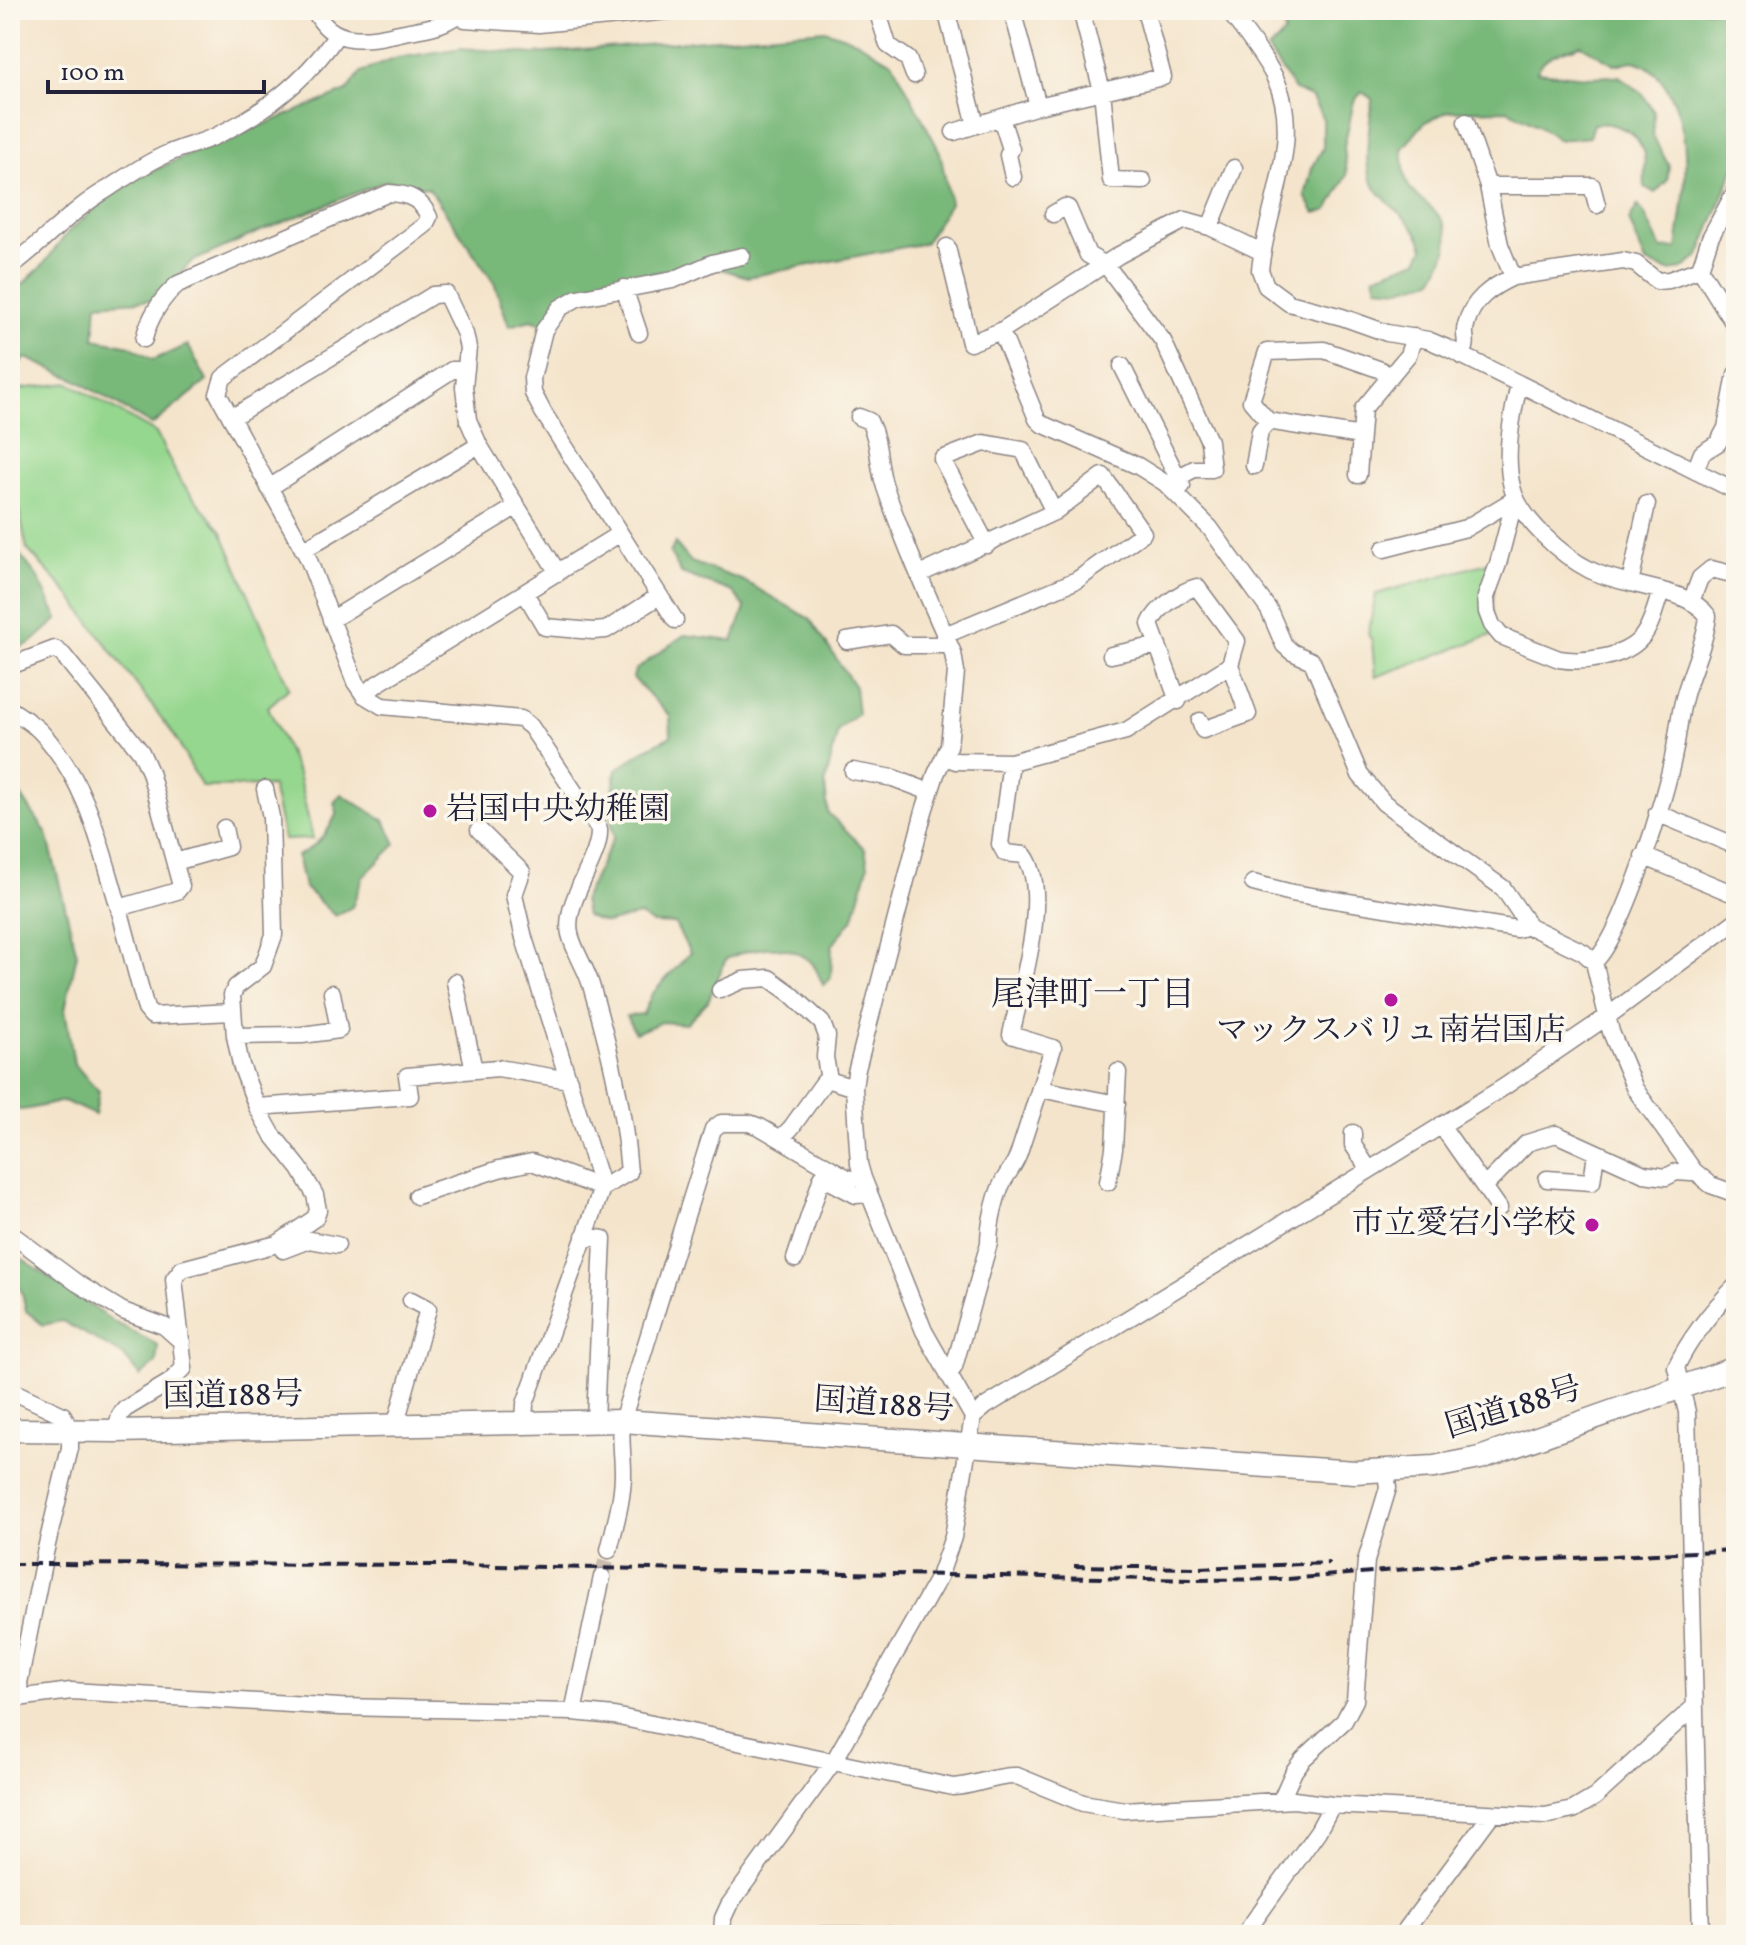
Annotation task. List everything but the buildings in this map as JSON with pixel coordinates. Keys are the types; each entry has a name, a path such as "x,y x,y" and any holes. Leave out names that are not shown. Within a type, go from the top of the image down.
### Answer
{"highway":[{"name":"国道188号","path":"10,1430 116,1431 622,1421 1386,1472 1480,1458 1736,1368"}],"street":[{"path":"315,10 326,27 337,35 356,40 440,25 454,12 465,19 495,15 539,24 569,16 678,10"},
{"path":"877,10 888,45 908,59 914,75"},
{"path":"946,10 976,125"},
{"path":"1012,10 1038,106"},
{"path":"1081,10 1102,91 1111,180 1143,181"},
{"path":"954,132 1038,106 1163,77 1145,10"},
{"path":"1228,10 1274,76 1284,108 1287,131 1260,270 1266,286 1289,303 1387,333 1428,340 1736,491"},
{"path":"10,267 101,192 168,153 214,137 277,99 316,65 337,35"},
{"path":"1001,118 1011,149 1008,155 1013,177"},
{"path":"1466,122 1488,186 1494,225 1513,277"},
{"path":"1210,227 1234,168"},
{"path":"1488,186 1592,186 1597,205"},
{"path":"1736,190 1710,238 1700,269 1736,327"},
{"path":"144,339 147,327 167,293 178,284 389,193 401,193 417,199 429,217 425,225 223,378 218,394 303,550 355,682 364,695 382,706 521,719 531,727 599,829 600,841 569,917 570,936 587,973 609,1047 626,1125 629,1172 602,1188"},
{"path":"1053,214 1068,208 1088,255 1106,265 1163,341 1209,441 1212,469 1194,469 1179,477"},
{"path":"947,247 970,343 1001,331 1185,220 1210,227 1262,252"},
{"path":"675,620 543,412 533,393 532,378 544,330 560,308 577,298 673,280 712,263 742,256"},
{"path":"1462,356 1468,344 1464,328 1473,307 1480,297 1513,277 1623,261 1636,264 1657,281 1700,269"},
{"path":"624,288 639,333"},
{"path":"231,418 433,295 446,294 465,334 468,348 464,387 468,420 479,445 558,573"},
{"path":"1001,331 1037,419 1042,424 1138,466 1165,483 1210,528 1269,610 1284,645 1312,661 1360,775 1369,789 1408,822 1503,888 1529,926 1583,952 1594,962 1621,1061 1635,1089 1694,1171 1711,1185 1736,1194"},
{"path":"1358,475 1363,409 1408,355 1414,337"},
{"path":"1361,436 1268,421 1251,401 1267,352 1324,350 1381,370 1389,378"},
{"path":"1122,366 1179,477 1186,496 1185,503"},
{"path":"269,488 452,370 466,370"},
{"path":"1695,471 1702,453 1718,443 1726,428 1736,374"},
{"path":"1519,384 1510,443 1511,484 1515,499 1530,520 1558,549 1591,571 1691,602 1708,616 1706,632 1684,698 1674,755 1643,856 1617,927 1604,953 1594,962"},
{"path":"859,417 869,421 878,439 883,481 947,639 956,672 949,746 930,792 893,925 854,1088 859,1164 924,1331 973,1417"},
{"path":"1254,466 1260,431 1268,421"},
{"path":"987,545 942,459 984,443 1023,450 1054,512"},
{"path":"303,550 479,445"},
{"path":"847,641 891,634 904,645 943,645 947,639 1077,580 1143,533 1103,476 1054,512 920,574"},
{"path":"1384,549 1466,528 1515,499"},
{"path":"1515,499 1486,597 1492,625 1501,636 1569,661 1614,654 1633,646 1644,636 1661,591"},
{"path":"1630,583 1647,504"},
{"path":"331,620 517,506"},
{"path":"364,695 619,534"},
{"path":"1691,602 1700,578 1711,569 1736,575"},
{"path":"1178,701 1150,624 1153,617 1188,589 1197,587 1237,641 1230,665 1248,714 1203,730 1200,721"},
{"path":"525,593 545,627 593,631 606,630 659,596"},
{"path":"1111,655 1158,645"},
{"path":"10,666 55,649 141,752 150,772 181,886 177,891 119,908"},
{"path":"945,757 956,761 1011,762 1126,731 1178,701 1230,665"},
{"path":"10,709 40,731 88,802 146,1009 152,1016 232,1012"},
{"path":"948,1375 954,1367 989,1243 989,1225 1006,1175 1013,1169 1019,1153 1053,1048 1011,1035 1036,912 1036,890 1030,863 1024,855 1005,853 1000,844 1011,762"},
{"path":"853,771 893,778 930,792"},
{"path":"116,1431 125,1409 170,1382 184,1368 174,1279 182,1269 277,1244 315,1218 318,1210 315,1195 300,1169 272,1134 257,1107 241,1065 235,1036 232,995 236,987 263,966 274,935 271,817 265,789"},
{"path":"1657,813 1736,846"},
{"path":"175,862 228,847 224,828"},
{"path":"479,830 522,872 514,895 524,938 602,1188 525,1404 524,1422"},
{"path":"1643,856 1736,895"},
{"path":"1253,883 1292,893 1517,929 1529,926"},
{"path":"722,1935 723,1918 729,1905 834,1761 939,1577 953,1537 973,1417 1368,1168 1504,1087 1608,1016 1736,921"},
{"path":"720,990 743,980 769,978 791,994 822,1023 827,1036 825,1057 829,1080"},
{"path":"455,982 474,1070"},
{"path":"235,1036 302,1035 339,1030 332,993"},
{"path":"257,1107 410,1096 407,1076 474,1070 498,1068 569,1080"},
{"path":"1108,1182 1114,1149 1118,1072"},
{"path":"781,1138 824,1082 829,1080 854,1088"},
{"path":"1040,1089 1117,1104"},
{"path":"609,1550 623,1472 619,1444 622,1421 713,1129 721,1123 749,1123 865,1186"},
{"path":"1441,1125 1499,1208"},
{"path":"1353,1133 1353,1145 1368,1168"},
{"path":"1485,1186 1527,1143 1556,1134 1644,1174 1666,1177 1676,1172 1694,1171"},
{"path":"1547,1179 1592,1182 1596,1153"},
{"path":"417,1196 499,1169 532,1162 602,1188"},
{"path":"795,1259 822,1177 856,1195 865,1186"},
{"path":"10,1233 77,1283 123,1311 164,1326 182,1342"},
{"path":"584,1236 603,1239 595,1421"},
{"path":"262,1250 271,1254 309,1240 337,1245"},
{"path":"1701,1935 1687,1412 1676,1367 1688,1343 1736,1286"},
{"path":"395,1426 428,1309 411,1300"},
{"path":"10,1390 63,1415 70,1431 70,1448 16,1698 71,1691 340,1707 573,1712 614,1716 953,1787 1007,1775 1017,1776 1083,1803 1124,1810 1281,1800 1545,1816 1573,1810 1595,1797 1694,1707"},
{"path":"1281,1800 1294,1771 1344,1721 1355,1700 1366,1561 1388,1488 1386,1472"},
{"path":"573,1712 602,1577"},
{"path":"1244,1935 1318,1831 1332,1805"},
{"path":"1402,1935 1491,1815"},
{"path":"821,1935 888,1935"}],"green space":[{"path":"1278,10 1736,10 1736,164 1699,256 1683,269 1669,271 1646,263 1629,220 1638,205 1661,249 1677,248 1685,160 1684,138 1672,97 1660,78 1645,65 1634,61 1616,65 1581,45 1549,57 1537,72 1587,77 1619,76 1642,93 1654,112 1653,136 1669,166 1667,181 1655,193 1645,187 1645,158 1641,146 1631,134 1617,126 1593,124 1589,137 1559,140 1508,110 1449,111 1425,122 1402,149 1408,185 1435,212 1447,232 1441,265 1433,280 1400,289 1377,287 1374,276 1418,260 1424,248 1413,227 1380,193 1369,174 1367,147 1372,99 1362,92 1354,101 1344,147 1347,175 1328,210 1315,213 1305,196 1312,168 1323,148 1323,119 1312,98 1295,90 1268,50 1285,33"},
{"path":"825,30 856,41 893,63 940,152 950,203 925,243 748,277 696,262 576,293 546,325 531,320 509,326 494,283 429,188 386,181 191,262 155,300 97,304 94,339 130,346 153,360 188,345 207,381 152,425 74,379 26,358 10,373 10,296 42,266 68,232 124,184 347,91 361,72 397,58 462,48 534,54"},
{"path":"69,383 156,433 180,481 221,530 289,688 268,707 298,774 313,839 284,840 272,786 202,787 174,735 68,593 27,549 10,467 10,401 20,389"},
{"path":"10,542 37,576 58,619 31,643 10,651"},
{"path":"675,543 691,562 744,581 810,619 855,687 858,714 838,730 825,785 828,813 865,849 868,866 854,917 832,946 831,978 823,985 813,964 801,955 780,948 747,951 726,959 708,1001 686,1024 662,1022 635,1033 626,1016 643,1014 652,994 690,953 675,924 652,923 639,915 606,923 586,916 583,900 614,837 610,816 616,770 671,736 670,716 633,678 635,670 684,635 733,641 745,608 733,592 681,573 670,553"},
{"path":"1494,561 1492,635 1375,677 1372,641 1368,634 1376,594"},
{"path":"10,779 47,834 77,954 65,1009 74,1064 99,1091 95,1115 64,1101 10,1111"},
{"path":"341,794 385,821 396,844 363,877 352,907 335,916 304,887 297,856 311,848 326,833 337,812 334,803"},
{"path":"10,1248 116,1323 158,1345 156,1363 140,1376 123,1355 62,1321 43,1325 26,1311 22,1292 10,1276"}],"tunnel":[{"path":"602,1577 609,1550"}],"railway":[{"path":"10,1564 447,1565 1197,1580 1288,1579 1492,1562 1736,1550"},
{"path":"1074,1566 1197,1568 1330,1563"}],"place":[{"name":"岩国中央幼稚園","path":"430,811"},
{"name":"マックスバリュ南岩国店","path":"1391,1000"},
{"name":"市立愛宕小学校","path":"1592,1225"}],"district":[{"name":"尾津町一丁目","path":"1093,996"}]}
